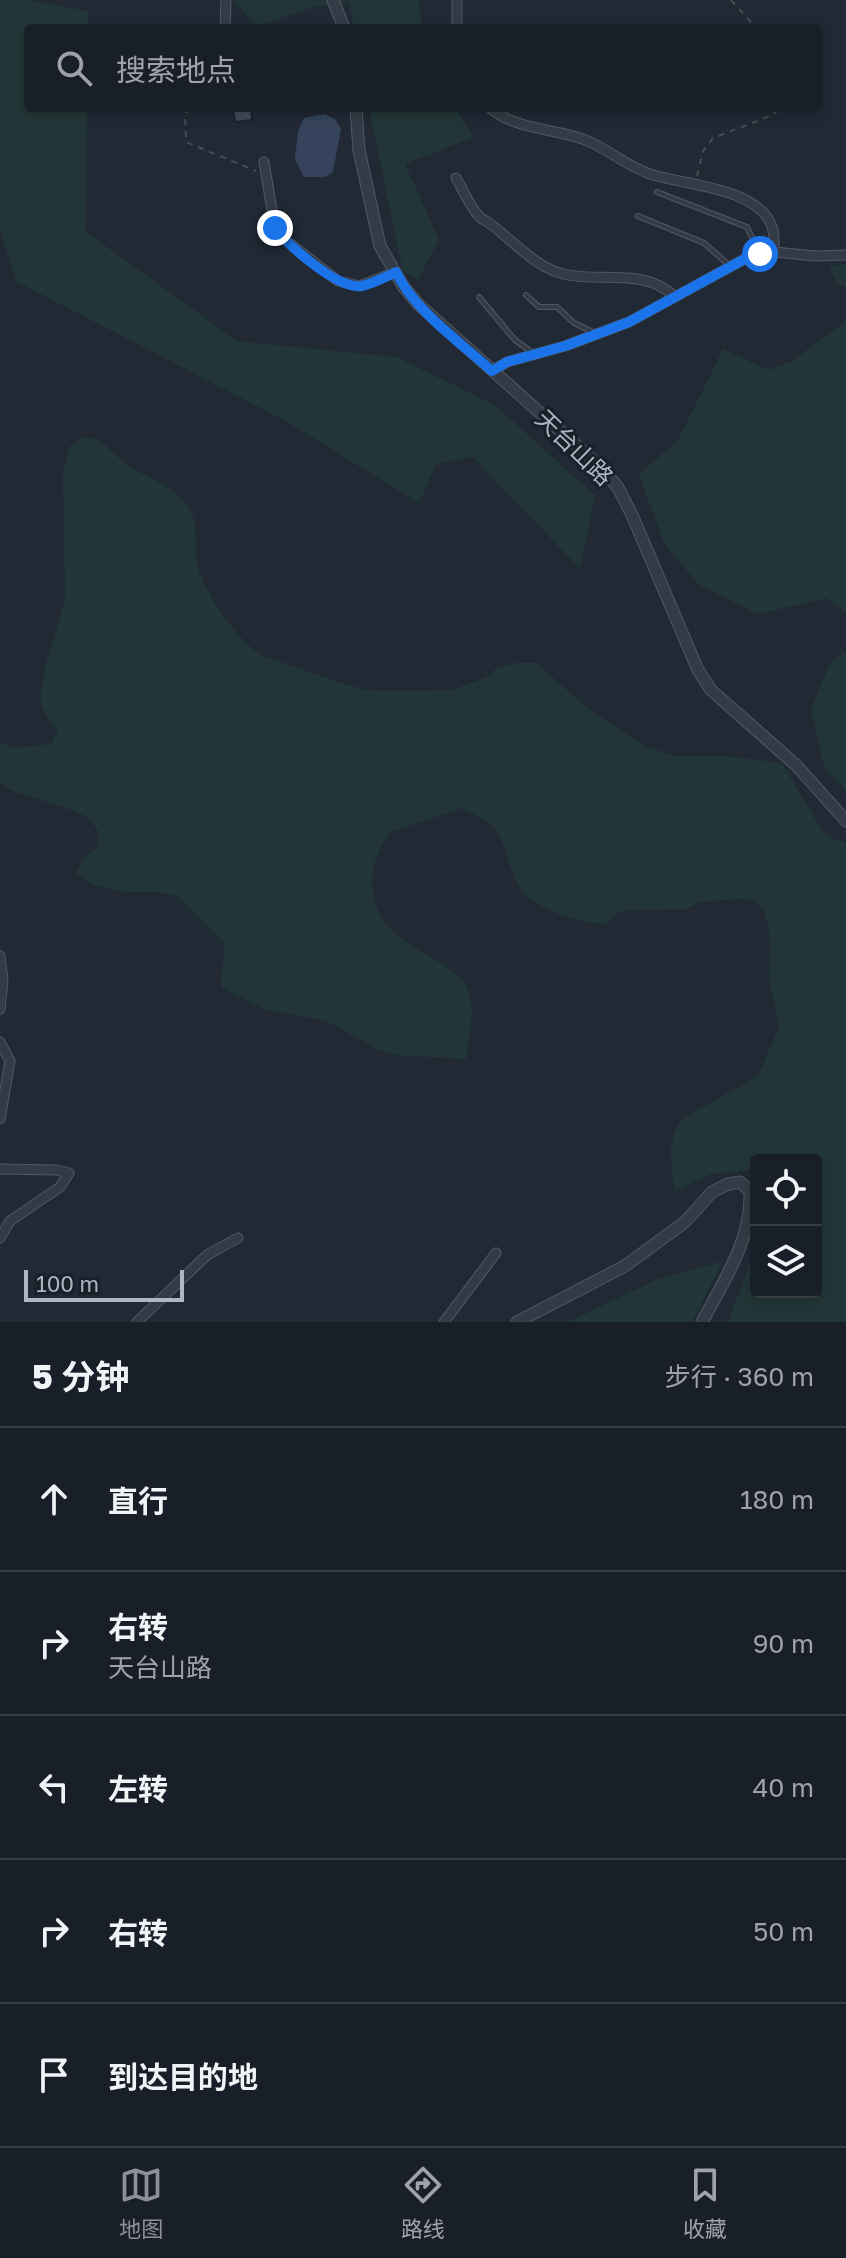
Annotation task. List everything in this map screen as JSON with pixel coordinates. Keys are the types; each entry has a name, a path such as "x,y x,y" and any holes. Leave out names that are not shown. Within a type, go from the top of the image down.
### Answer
{"street":[{"path":"225,24 226,0"},
{"path":"333,0 342,24"},
{"path":"457,1 457,24"},
{"name":"天台山路","path":"356,112 359,150 380,246 403,286 418,304 594,461 617,486 698,670 711,690 796,765 846,821"},
{"path":"495,112 513,121 585,140 631,167 652,175 742,197 769,219 774,232 774,252"},
{"path":"264,162 275,228 283,238 338,281 360,286 396,272"},
{"path":"456,178 478,216 548,268 578,277 638,279 665,288 675,297"},
{"path":"492,371 507,362 565,346 629,322 750,256 774,252 846,255"},
{"path":"0,956 3,981 0,1009"},
{"path":"0,1042 10,1061 0,1119"},
{"path":"0,1169 69,1173 60,1187 10,1221 0,1238"},
{"path":"517,1322 625,1266 685,1222 712,1192 740,1182 750,1191 746,1226 728,1275 702,1322"},
{"path":"137,1322 207,1255 238,1238"},
{"path":"444,1322 496,1253"}],"lane":[{"path":"657,192 747,227 760,254"},
{"path":"638,216 704,243 730,266"},
{"path":"526,295 539,307 557,307 574,323 596,333"},
{"path":"479,297 515,340 535,354"}],"path":[{"path":"731,0 752,24"},
{"path":"187,112 186,142 266,175"},
{"path":"696,185 703,151 713,138 776,112"}],"shaded area":[{"path":"0,0 27,0 88,11 88,24 24,24 24,112 87,112 86,232 237,341 396,357 495,405 595,496 580,569 473,457 436,464 419,503 286,421 16,281 0,230"},
{"path":"233,0 418,0 421,24 353,24 349,2 314,7 255,24"},
{"path":"370,112 458,112 474,137 405,164 439,240 418,279 403,272"},
{"path":"846,264 846,286 838,285 829,266"},
{"path":"846,321 846,613 827,598 758,614 699,585 664,543 639,474 678,440 723,349 768,370 792,361"},
{"path":"84,437 93,438 129,466 170,489 184,501 194,521 197,563 206,587 233,628 263,656 344,684 389,691 452,690 487,677 497,668 515,663 536,663 591,711 647,747 675,756 725,756 782,763 821,829 832,838 846,843 846,1322 728,1322 750,1262 750,1298 822,1298 822,1154 750,1154 750,1170 711,1174 675,1191 671,1148 674,1133 682,1119 758,1076 779,1027 769,978 768,924 764,911 754,900 701,902 686,909 620,911 607,924 584,921 558,914 524,894 495,829 462,808 389,833 374,867 372,882 376,906 382,919 400,938 448,968 465,984 472,1016 466,1059 396,1055 378,1050 319,1019 267,1010 222,988 224,943 177,896 157,892 125,892 96,886 76,874 82,860 98,846 98,831 88,817 10,790 0,782 0,743 14,748 51,744 58,730 41,705 41,690 65,601 63,472 70,446"},
{"path":"846,651 846,790 824,767 811,709 830,663"},
{"path":"723,1261 692,1322 568,1322 658,1279"}],"water":[{"path":"324,114 335,119 341,129 333,172 325,177 304,177 295,159 298,131 304,118"}],"building":[{"path":"234,112 251,112 252,120 235,122"}],"route":[{"path":"275,228 283,238 338,281 360,286 396,272 418,304 492,371 507,362 565,346 629,322 750,256 760,254"}]}
